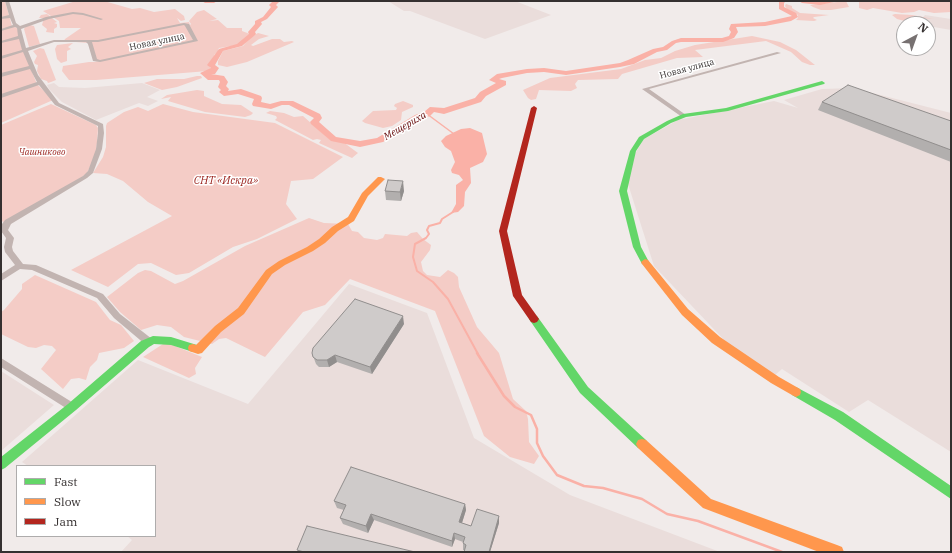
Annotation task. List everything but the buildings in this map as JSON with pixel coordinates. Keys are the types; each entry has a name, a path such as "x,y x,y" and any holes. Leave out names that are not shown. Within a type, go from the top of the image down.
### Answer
{"street":[{"path":"1,7 8,3 25,51 40,83 57,104 101,125 99,149 91,172 85,178 8,222 5,226 4,230 10,238 8,247 9,252 19,263 19,266"},
{"path":"1,30 73,13 101,19"},
{"path":"1,18 12,16"},
{"name":"Новая улица","path":"1,58 54,41 88,42 184,24 187,25 196,41 100,61 95,60 90,43 88,42"},
{"path":"1,42 21,37"},
{"name":"Новая улица","path":"684,116 645,89 779,53"},
{"path":"1,75 32,66"},
{"path":"1,96 40,83"},
{"path":"822,83 726,110 684,116 669,122 641,138 633,151 623,191 637,247 643,259 685,312 716,340 775,380 839,416 951,493"},
{"path":"534,108 503,231 518,296 584,390 707,504 837,552"},
{"path":"1,464 149,342 162,340 171,341 198,350 218,329 241,311 269,272 282,263 310,249 322,241 335,229 351,219 365,195 381,179"},
{"path":"1,278 19,266 33,268 100,296 117,316 149,342"},
{"path":"1,362 72,407"}],"shaded area":[{"path":"388,1 515,1 551,15 485,39 410,11 404,11"},
{"path":"936,17 951,19 951,30 936,27"},
{"path":"54,83 59,87 85,88 142,83 160,90 147,97 158,101 148,106 139,103 96,120 62,102 47,85"},
{"path":"853,88 951,113 951,452 868,400 849,412 782,369 775,375 727,343 654,266 628,184 630,162 644,139 678,120 774,101 798,108 784,100 822,89"},
{"path":"470,128 482,133 487,154 483,162 470,168 471,183 465,192 464,206 458,212 451,213 456,204 456,185 463,180 459,175 452,173 451,170 455,162 451,151 445,147 441,141 446,136 461,129"},
{"path":"349,284 427,313 474,438 570,495 720,552 121,552 132,540 128,537 156,537 156,465 26,465 22,462 138,360 248,404"},
{"path":"1,371 54,405 1,451"}],"green space":[{"path":"1,1 5,1 12,26 17,28 37,84 53,100 1,123"},
{"path":"76,1 104,1 132,9 140,8 154,12 175,9 184,16 185,20 181,21 177,18 180,23 189,22 190,25 191,24 189,21 197,12 204,10 217,19 209,21 218,20 227,28 242,28 242,31 250,34 238,45 219,48 219,51 214,55 215,58 209,65 211,69 208,71 96,80 69,80 62,71 63,66 99,62 94,61 88,43 64,41 81,28 60,28 59,21 43,11"},
{"path":"846,1 849,7 831,10 821,10 810,5"},
{"path":"859,1 951,1 951,12 934,13 919,10 902,13 873,8 867,10 859,8"},
{"path":"786,4 792,6 792,8 800,13 829,15 814,17 813,18 817,20 814,21 796,20 798,15 787,9 785,6"},
{"path":"47,14 57,22 54,23 57,24 57,27 54,29 54,33 46,32 47,29 42,25 44,18 39,18 41,15"},
{"path":"892,15 918,16 896,16 896,18"},
{"path":"26,26 34,26 40,44 29,47 24,29"},
{"path":"258,33 269,36 259,39 251,45 253,46 272,39 280,39 284,42 294,42 247,62 227,67 218,65 218,61 223,51 243,46 251,37"},
{"path":"752,36 780,42 796,50 815,65 802,62 791,52 766,41 695,50 703,57 677,58 622,74 618,79 578,80 575,84 577,88 571,91 539,90 536,99 531,100 528,98 523,90 550,78 621,69 645,60 661,58 675,51 695,45"},
{"path":"73,43 68,47 71,49 67,51 67,61 61,63 57,59 55,49 57,45"},
{"path":"40,48 44,49 56,80 48,83 47,81 41,79 37,71 38,65 34,62 37,56 33,51"},
{"path":"201,76 202,78 177,87 162,90 144,83 157,79 184,79"},
{"path":"197,90 204,91 204,96 222,104 241,105 253,113 245,117 205,112 168,101 171,97 161,99 167,95"},
{"path":"403,101 413,105 413,107 402,112 401,120 392,126 383,128 362,121 373,111 396,110 397,108 394,106 395,104"},
{"name":"Чашниково","path":"51,104 96,125 98,128 95,156 87,173 81,178 4,222 1,221 1,125"},
{"name":"СНТ «Искра»","path":"163,104 193,112 275,123 343,157 313,179 291,181 286,204 297,219 257,239 233,247 189,273 176,275 151,263 138,264 108,287 71,270 172,216 148,202 123,181 107,174 93,173 103,157 106,147 106,126 107,123 124,112 138,107 148,111"},
{"path":"270,111 284,113 294,117 303,116 329,139 343,142 358,153 352,158 319,143 321,140 313,140 275,120 277,118 276,116 266,113"},
{"path":"309,218 324,223 348,224 352,231 358,232 364,238 377,240 383,238 385,234 407,236 411,233 417,232 431,245 430,250 421,262 423,271 427,275 440,277 448,270 458,277 459,287 477,327 499,353 513,399 526,411 528,419 529,442 539,456 534,464 510,457 484,436 435,311 350,279 325,305 303,312 265,357 226,338 219,339 212,344 184,337 171,327 157,325 141,330 120,312 107,297 138,273 145,270 151,271 175,284 183,281 245,246"},
{"path":"35,275 96,302 110,320 121,325 134,341 124,348 99,353 97,360 90,367 86,380 79,378 71,379 63,389 41,369 56,350 52,346 44,345 36,348 28,347 1,334 1,312 22,289 22,284"},
{"path":"163,344 170,344 202,357 195,368 196,374 189,378 143,357"}],"waterway":[{"name":"Мещериха","path":"205,1 214,1"},
{"name":"Мещериха","path":"277,1 272,5 275,7 265,18 257,22 259,24 251,32 253,34 240,45 221,50 211,65 215,68 212,72 204,73 211,78 221,78 224,82 222,87 225,89 223,92 227,94 238,91 258,98 256,104 271,107 281,103 290,103 317,116 318,118 314,122 334,139 346,140 351,143 360,144 380,140 418,117 427,114 433,109 444,111 478,100 483,94 503,83 493,80 500,76 527,71 544,70 566,73 620,65 631,62 655,50 665,49 674,42 681,40 723,40 732,37 735,32 732,29 733,25 765,24 789,20 795,17 794,14 781,8 781,2 783,1"},
{"name":"Мещериха","path":"802,1 820,3 836,1"},
{"path":"427,114 454,134"},
{"path":"453,212 442,219 440,223 429,226 427,230 429,234 426,238 415,244 413,257 417,271 433,282 448,299 478,354"},
{"path":"477,353 504,396 515,407 531,415 537,429 537,443 543,456 557,475 584,486 603,488 642,499 667,514 698,521 782,552"}],"traffic: fast":[{"path":"645,262 637,247 623,191 633,151 641,138 669,122 685,115 726,110 822,83"},
{"path":"534,319 584,390 642,444"},
{"path":"1,464 72,407 145,344 153,340 171,341 193,348"},
{"path":"796,392 839,416 951,493"}],"traffic: slow":[{"path":"193,348 198,350 218,329 241,311 269,272 282,263 310,249 322,241 335,229 351,219 365,195 381,179"},
{"path":"645,262 685,312 716,340 775,380 796,392"},
{"path":"642,444 707,504 837,552"}],"traffic: jam":[{"path":"534,108 503,231 518,296 534,319"}]}
